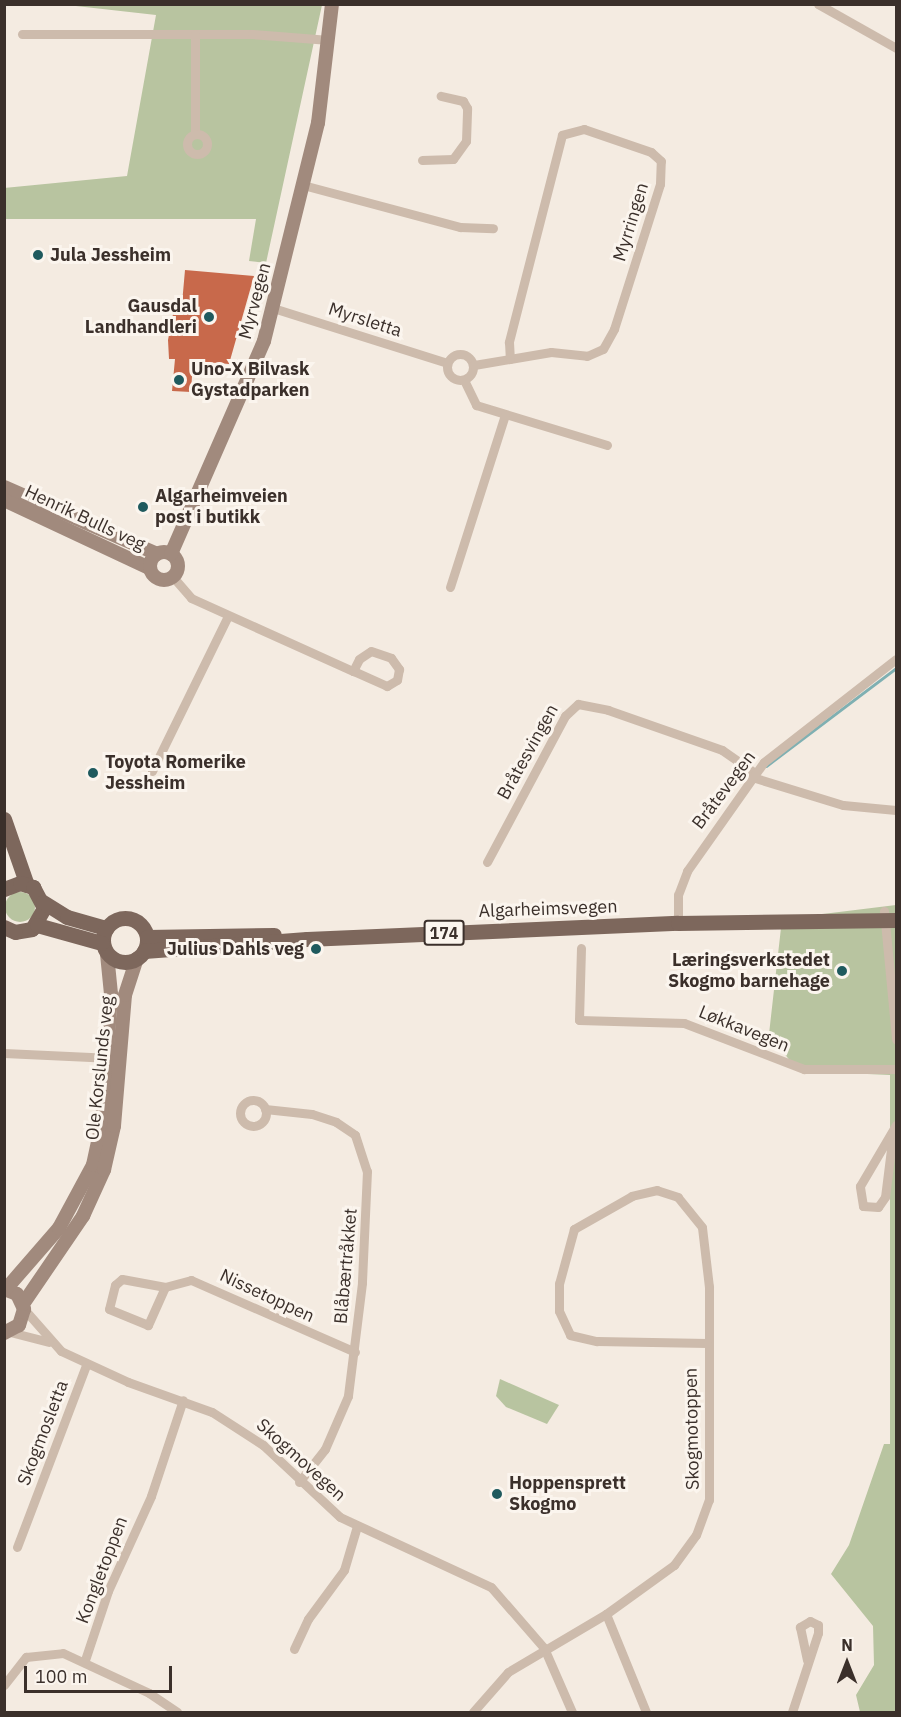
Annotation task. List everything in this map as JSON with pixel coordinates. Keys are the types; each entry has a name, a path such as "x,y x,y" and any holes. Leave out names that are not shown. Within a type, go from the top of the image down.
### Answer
{"main road":[{"name":"174","path":"4,819 27,885 44,902 105,942 123,962 142,949"},
{"path":"4,889 27,885"},
{"path":"37,925 44,902"},
{"name":"Algarheimsvegen","path":"142,949 307,939 891,916"},
{"path":"105,942 117,919 131,919 142,949"},
{"name":"174","path":"6,930 21,932 37,925 105,942"}],"street":[{"name":"Myrvegen","path":"149,568 164,554 255,363 273,308 321,108 332,4"},
{"path":"818,4 897,48"},
{"path":"22,34 195,34 329,40"},
{"path":"195,34 195,134"},
{"path":"422,160 453,159 466,141 467,108 463,101 441,96"},
{"name":"Myrringen","path":"474,365 510,359 551,352 587,356 603,349 614,329 660,184 661,161 651,152 584,129 562,135 509,342 510,359"},
{"path":"303,185 448,224 493,228"},
{"name":"Myrsletta","path":"273,308 447,363"},
{"path":"461,353 474,365 464,380 450,376 447,363 461,353"},
{"path":"464,380 472,402 506,415 607,445"},
{"path":"450,587 506,415"},
{"name":"Henrik Bulls veg","path":"4,487 164,554"},
{"name":"Henrik Bulls veg","path":"4,500 149,568 157,579 173,577"},
{"path":"164,554 178,564 173,577 191,598 228,616 387,686 397,680 399,669 391,658 371,651 359,659 353,671"},
{"path":"152,771 228,616"},
{"name":"Bråtevegen","path":"678,923 678,895 687,871 754,775 773,753 897,659"},
{"name":"Bråtesvingen","path":"487,862 566,716 578,704 608,710 722,750 754,775"},
{"path":"754,775 843,806 897,810"},
{"path":"891,916 897,1039"},
{"name":"Ole Korslunds veg","path":"7,1332 22,1320 24,1306 83,1216 98,1186 114,1126 112,978 105,942"},
{"name":"Løkkavegen","path":"581,948 579,1020 695,1026 772,1060 804,1069 897,1069"},
{"name":"Ole Korslunds veg","path":"5,1289 53,1237 83,1189 98,1145 128,978 142,949"},
{"path":"4,1053 114,1058"},
{"name":"Blåbærtråkket","path":"265,1109 312,1114 336,1122 355,1136 363,1152 368,1219 355,1352 348,1396 336,1428 299,1482"},
{"path":"895,1129 885,1197 871,1208 859,1201 860,1186 895,1129"},
{"name":"Skogmotoppen","path":"473,1713 492,1686 544,1648 606,1614 674,1565 703,1518 711,1485 707,1251 702,1227 687,1204 668,1192 643,1191 574,1229 559,1284 559,1311 570,1335 597,1341 707,1343"},
{"name":"Nissetoppen","path":"165,1287 122,1279 115,1285 109,1309 148,1325 165,1287 178,1280 209,1286 355,1352"},
{"path":"5,1289 24,1306"},
{"name":"Skogmovegen","path":"24,1306 49,1342"},
{"name":"Skogmovegen","path":"7,1332 49,1342 86,1365 183,1400 237,1426 299,1482 357,1526 446,1562 491,1587 544,1648 572,1713"},
{"name":"Skogmosletta","path":"17,1547 86,1365"},
{"name":"Kongletoppen","path":"85,1660 108,1591 151,1496 183,1400"},
{"path":"294,1649 308,1619 344,1570 357,1526"},
{"path":"606,1614 645,1713"},
{"path":"4,1685 26,1657 51,1652 85,1660 177,1713"},
{"path":"792,1713 807,1660"}],"green space":[{"path":"67,5 322,5 266,263 249,261 256,219 5,219 4,188 127,176 156,15"},
{"path":"20,892 26,893 34,901 34,913 26,921 20,922 14,921 6,913 5,907 6,901 14,893"},
{"path":"896,905 896,1712 860,1712 856,1695 874,1665 873,1626 831,1574 849,1545 884,1444 890,1444 890,1075 798,1071 769,1034 782,919"},
{"path":"500,1379 559,1405 547,1424 506,1407 496,1396"}],"building":[{"name":"Gausdal Landhandleri","path":"185,270 254,276 229,364 193,361 191,392 172,391 175,359 169,359 168,340 173,314 181,315"}],"waterway":[{"path":"766,766 896,668"}],"place":[{"name":"Jula Jessheim","path":"38,255"},
{"name":"Gausdal Landhandleri","path":"209,317"},
{"name":"Uno-X Bilvask Gystadparken","path":"179,380"},
{"name":"Algarheimveien post i butikk","path":"143,507"},
{"name":"Toyota Romerike Jessheim","path":"93,773"},
{"name":"Julius Dahls veg","path":"316,949"},
{"name":"Læringsverkstedet Skogmo barnehage","path":"842,971"},
{"name":"Hoppensprett Skogmo","path":"497,1494"}]}
